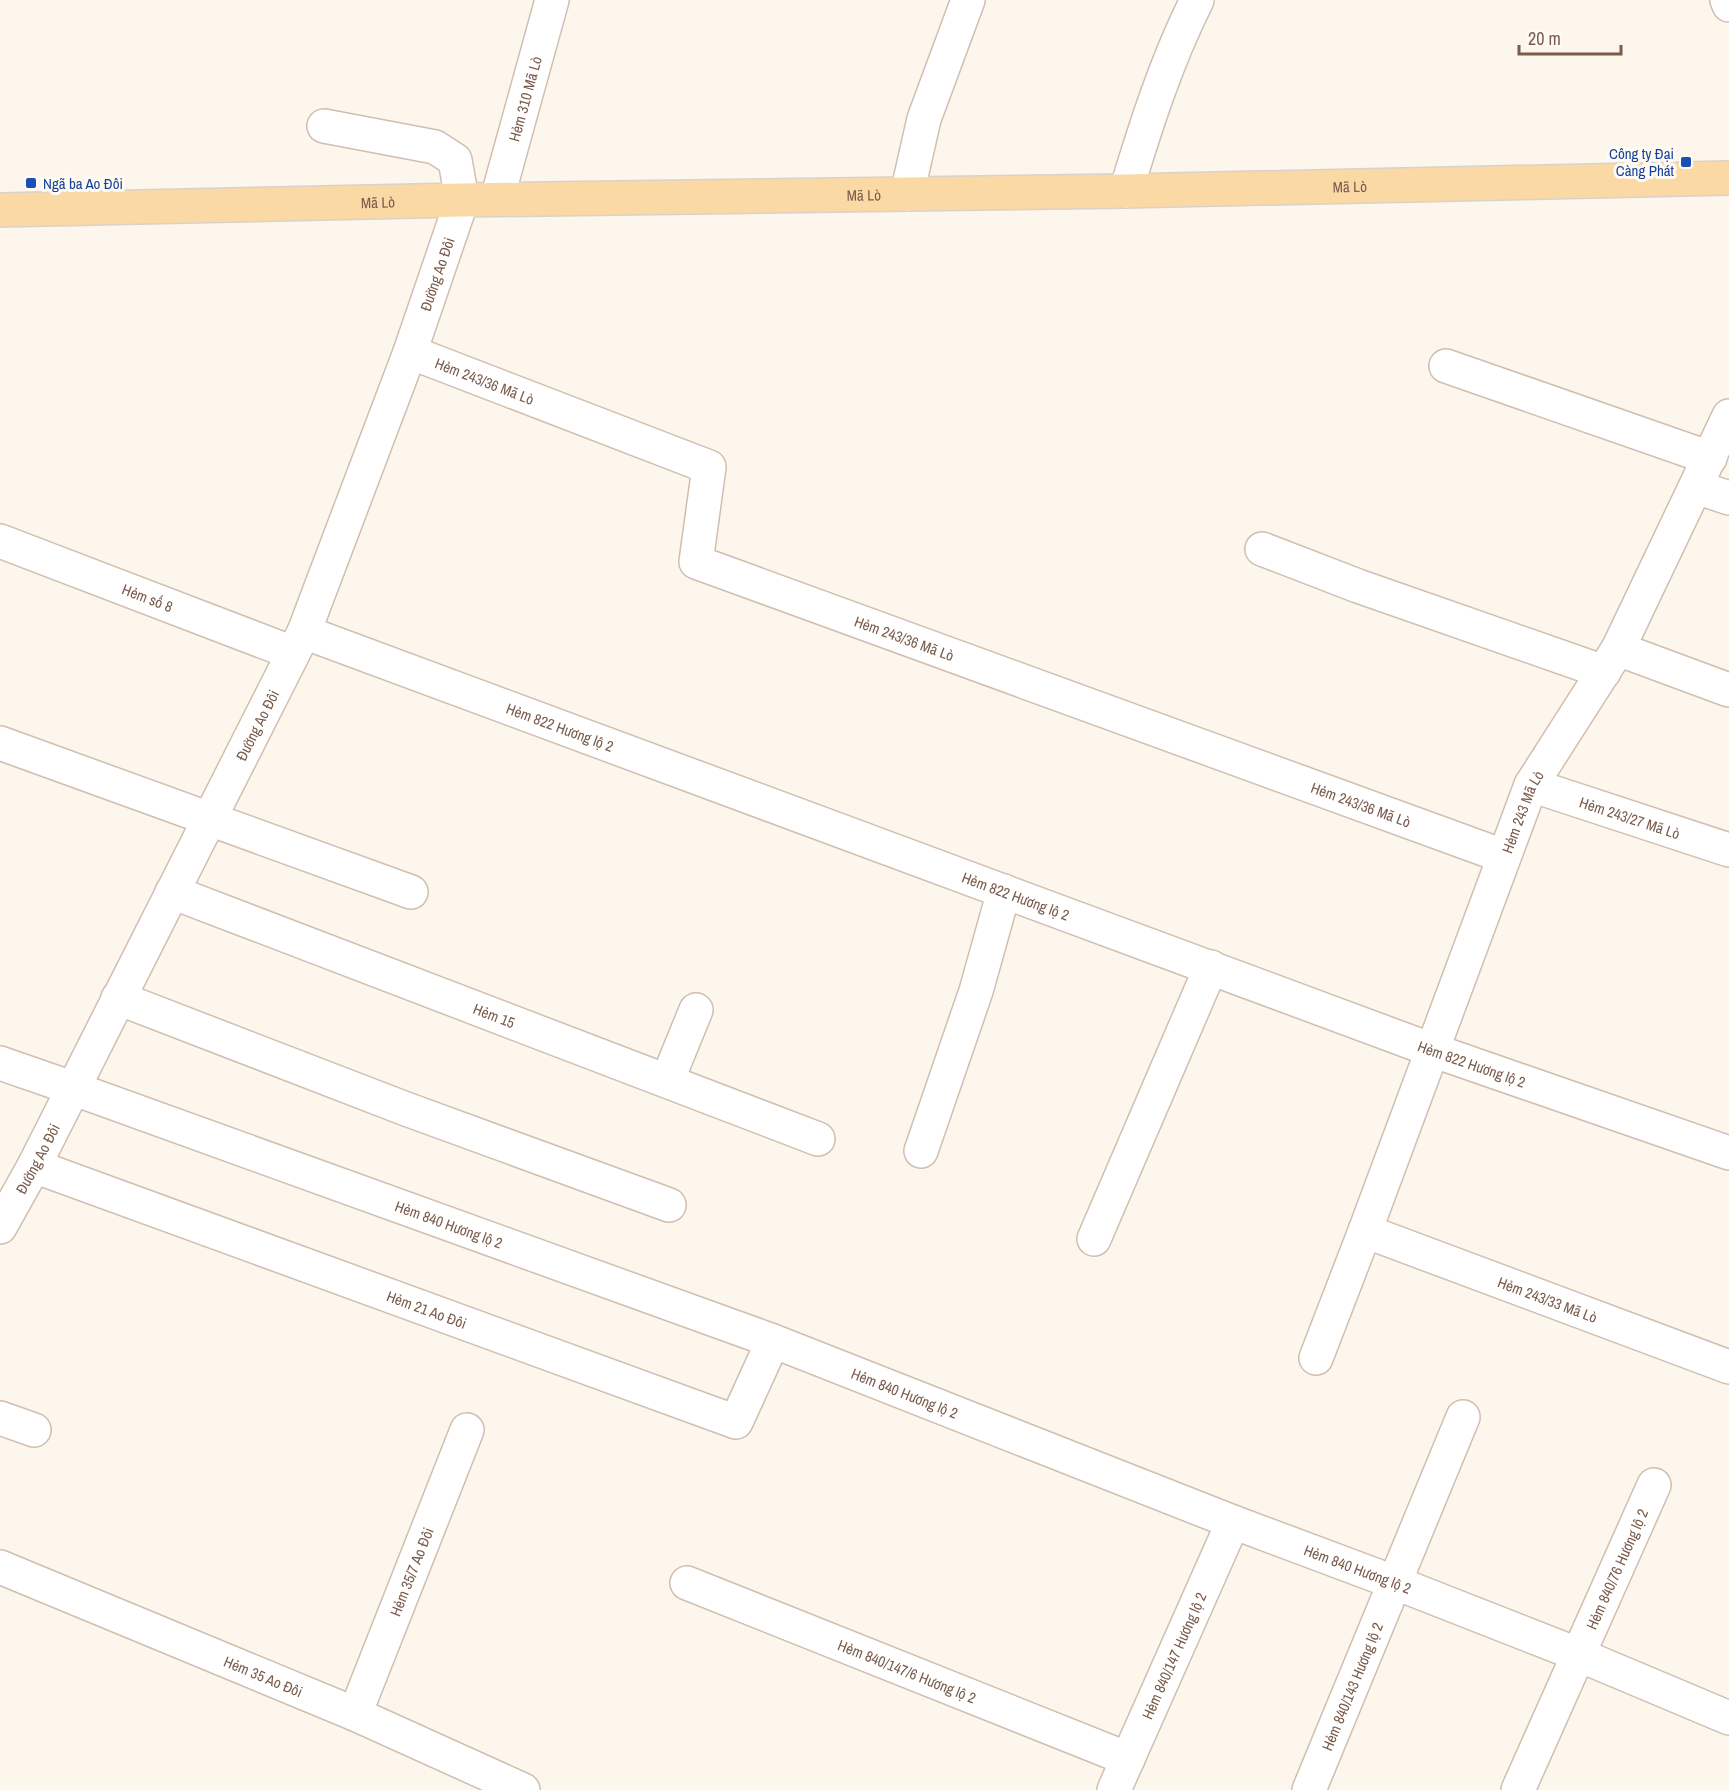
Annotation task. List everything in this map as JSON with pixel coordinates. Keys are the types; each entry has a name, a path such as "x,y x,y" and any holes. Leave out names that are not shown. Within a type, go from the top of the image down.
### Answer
{"main road":[{"name":"Mã Lò","path":"0,210 462,200 1126,191 1729,178"}],"street":[{"name":"Hẻm 310 Mã Lò","path":"497,200 552,0"},
{"path":"907,194 924,119 968,0"},
{"path":"1126,191 1153,103 1197,0"},
{"path":"1726,0 1729,5"},
{"path":"324,126 435,147 455,160 462,200"},
{"name":"Đường Ao Đôi","path":"0,1227 34,1166 298,642 410,352 462,200"},
{"name":"Hẻm 243/36 Mã Lò","path":"410,352 710,467 696,562 1503,856"},
{"path":"1446,366 1703,472 1729,498"},
{"name":"Hẻm 243 Mã Lò","path":"1316,1358 1531,785 1611,661 1729,416"},
{"name":"Hẻm số 8","path":"0,541 298,642"},
{"path":"1262,549 1358,586 1611,661 1729,690"},
{"name":"Hẻm 822 Hương lộ 2","path":"298,642 1004,891 1432,1050 1729,1153"},
{"path":"0,743 411,892"},
{"name":"Hẻm 243/27 Mã Lò","path":"1531,785 1729,850"},
{"path":"921,1151 976,991 1004,891"},
{"name":"Hẻm 15","path":"172,892 818,1138"},
{"path":"1094,1239 1211,968"},
{"path":"118,998 406,1109 669,1205"},
{"path":"667,1081 696,1010"},
{"name":"Hẻm 840 Hương lộ 2","path":"0,1063 773,1341 1577,1654 1729,1718"},
{"name":"Hẻm 21 Ao Đôi","path":"34,1166 736,1422 773,1341"},
{"name":"Hẻm 243/33 Mã Lò","path":"1365,1231 1729,1367"},
{"name":"Hẻm 840/143 Hương lộ 2","path":"1309,1790 1464,1417"},
{"path":"0,1418 34,1430"},
{"name":"Hẻm 35/7 Ao Đôi","path":"355,1714 466,1430"},
{"name":"Hẻm 840/76 Hương lộ 2","path":"1518,1790 1654,1485"},
{"name":"Hẻm 840/147 Hương lộ 2","path":"1114,1790 1233,1522"},
{"name":"Hẻm 35 Ao Đôi","path":"0,1567 355,1714 523,1790"},
{"name":"Hẻm 840/147/6 Hương lộ 2","path":"687,1583 1128,1759"}],"place":[{"name":"Công ty Đại Càng Phát","path":"1686,162"},
{"name":"Ngã ba Ao Đôi","path":"31,183"}]}
